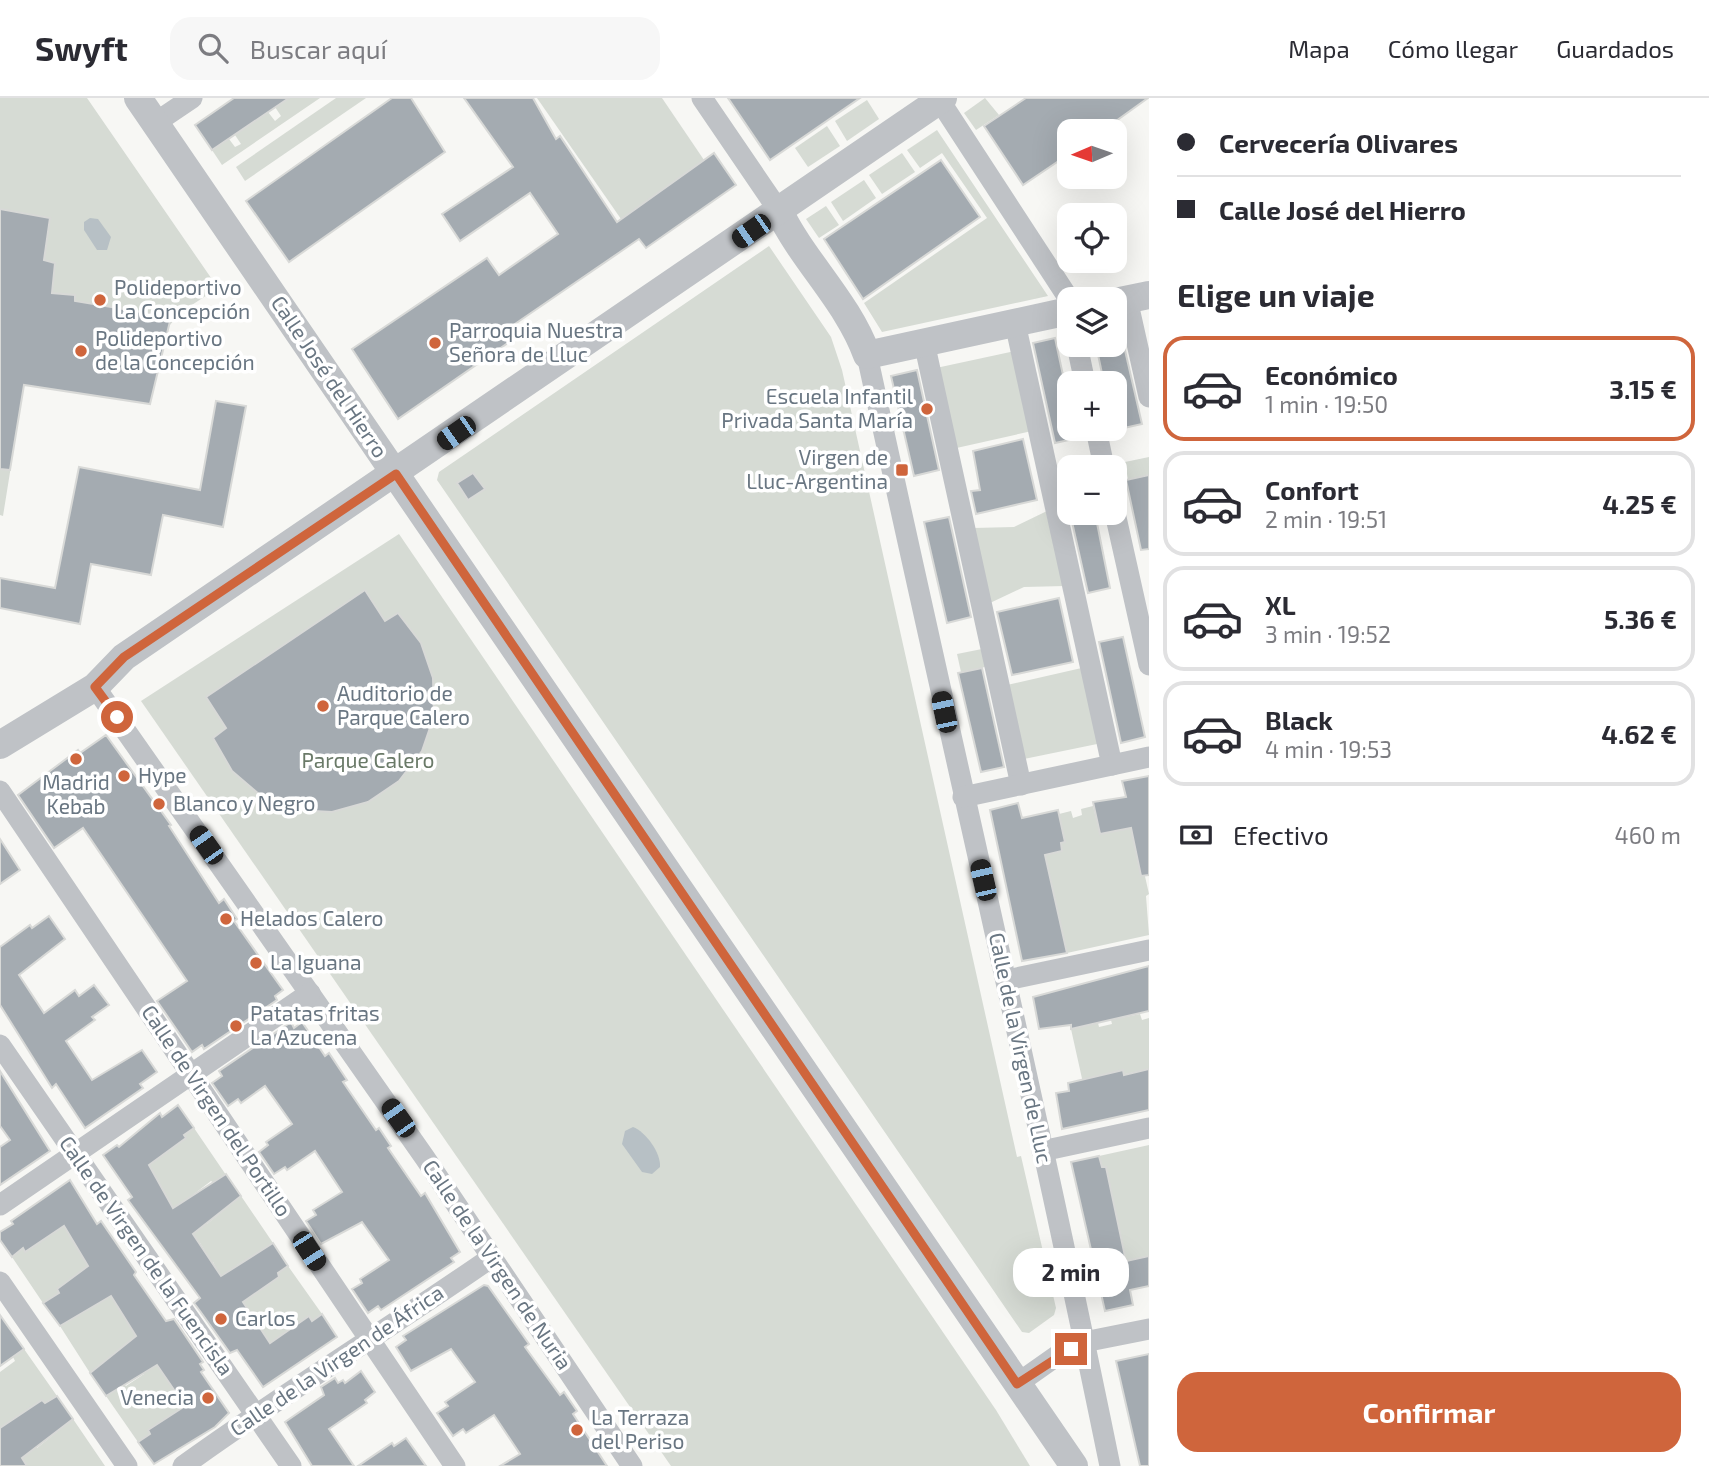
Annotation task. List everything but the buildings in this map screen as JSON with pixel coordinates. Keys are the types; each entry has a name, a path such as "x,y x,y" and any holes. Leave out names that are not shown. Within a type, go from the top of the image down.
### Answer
{"street":[{"name":"Calle José del Hierro","path":"138,98 1074,1466"},
{"path":"155,123 192,98"},
{"name":"Calle de la Virgen de Lluc","path":"702,98 779,211 793,239 860,335 867,355 1007,981 1110,1466"},
{"path":"0,745 95,687 124,657 396,474 940,99 1061,287"},
{"path":"1130,299 1149,397"},
{"path":"867,355 1057,314"},
{"path":"1015,323 1112,765"},
{"path":"924,342 1021,785"},
{"path":"1118,525 1149,665"},
{"name":"Calle de la Virgen de Nuria","path":"95,687 492,1256 632,1466"},
{"path":"964,797 1149,757"},
{"name":"Calle de Virgen del Portillo","path":"0,791 455,1466"},
{"path":"1007,981 1149,950"},
{"path":"0,1205 310,993"},
{"name":"Calle de Virgen de la Fuencisla","path":"0,1045 291,1466"},
{"path":"1042,1152 1149,1128"},
{"name":"Calle de la Virgen de África","path":"183,1466 255,1414 369,1342 492,1256"},
{"path":"0,1282 127,1466"},
{"path":"1017,1384 1058,1355 1084,1342 1149,1329"}],"green space":[{"name":"Polideportivo La Concepción","path":"0,98 87,98 218,288 181,312 169,326 150,404 24,385 3,516 0,515"},
{"path":"288,98 320,98 222,165 212,150 229,139 235,147 241,144 235,135 268,112 275,121 281,116 275,107"},
{"path":"336,98 366,98 245,181 236,167"},
{"path":"537,98 662,98 704,160 621,219"},
{"path":"985,98 999,115 976,130 964,113"},
{"path":"867,100 879,119 847,141 835,121"},
{"path":"827,126 840,146 808,167 795,148"},
{"path":"937,130 1048,296 882,332 864,303 987,218 942,153 920,168 907,150"},
{"path":"902,153 915,172 882,194 869,175"},
{"path":"864,180 876,198 843,221 831,202"},
{"path":"826,206 839,225 819,238 806,219"},
{"path":"769,246 831,337 842,370 1017,1157 1021,1156 1056,1308 1054,1315 1029,1333 1022,1332 437,480 439,472"},
{"path":"1015,351 1032,431 952,449 936,368"},
{"path":"1149,457 1149,475 1128,480 1127,462"},
{"path":"1047,511 1065,586 1024,587 990,603 973,528 1014,527"},
{"name":"Parque Calero","path":"399,534 996,1410 1030,1466 671,1466 141,701"},
{"path":"982,649 985,667 961,672 957,654"},
{"path":"1086,667 1102,743 1024,759 1007,685"},
{"path":"1093,806 1100,834 1134,827 1140,872 1144,872 1149,894 1146,896 1149,935 1067,953 1045,855 1062,850 1061,843 1065,842 1059,814 1071,811 1073,818 1082,815 1081,809"},
{"path":"1140,1014 1142,1020 1149,1018 1149,1069 1083,1083 1071,1029 1098,1023 1099,1027 1112,1024 1111,1020"},
{"path":"194,1128 226,1175 214,1183 211,1181 173,1210 161,1195 164,1191 158,1180 141,1165 155,1161 186,1138 184,1135"},
{"path":"1149,1145 1149,1256 1123,1262 1106,1167 1102,1167 1099,1156"},
{"path":"241,1196 273,1243 237,1265 238,1268 220,1280 215,1273 217,1270 213,1262 209,1264 202,1255 205,1251 200,1243 195,1246 187,1233 205,1222 207,1224"},
{"path":"65,1222 80,1253 96,1267 76,1275 58,1289 59,1293 43,1303 12,1257 23,1248 25,1252"},
{"path":"288,1266 322,1314 312,1321 309,1316 272,1351 237,1301"},
{"path":"112,1291 143,1338 133,1345 129,1341 90,1373 60,1326 103,1301"},
{"path":"24,1349 57,1396 45,1403 42,1400 12,1420 3,1432 0,1427 0,1372 15,1361 13,1357"},
{"path":"159,1359 191,1406 178,1411 149,1430 150,1434 138,1442 106,1396 123,1383 126,1386 144,1374 142,1370"},
{"path":"73,1419 105,1466 27,1466 18,1454 34,1443 37,1448"}],"shaded area":[{"path":"90,218 98,219 111,237 107,250 97,250 84,230 84,222"},
{"path":"633,1127 648,1138 658,1156 660,1167 652,1174 642,1172 622,1144 625,1131"}],"place":[{"name":"Polideportivo La Concepción","path":"100,300"},
{"name":"Parroquia Nuestra Señora de Lluc","path":"435,343"},
{"name":"Polideportivo de la Concepción","path":"81,351"},
{"name":"Escuela Infantil Privada Santa María","path":"927,409"},
{"name":"Virgen de Lluc-Argentina","path":"902,470"},
{"name":"Auditorio de Parque Calero","path":"323,706"},
{"name":"Madrid Kebab","path":"76,759"},
{"name":"Hype","path":"124,776"},
{"name":"Blanco y Negro","path":"159,804"},
{"name":"Helados Calero","path":"226,919"},
{"name":"La Iguana","path":"256,963"},
{"name":"Patatas fritas La Azucena","path":"236,1026"},
{"name":"Carlos","path":"221,1319"},
{"name":"Venecia","path":"208,1398"},
{"name":"La Terraza del Periso","path":"577,1430"}],"route":[{"path":"117,717 95,687 124,657 396,474 1017,1384 1071,1349"}]}
